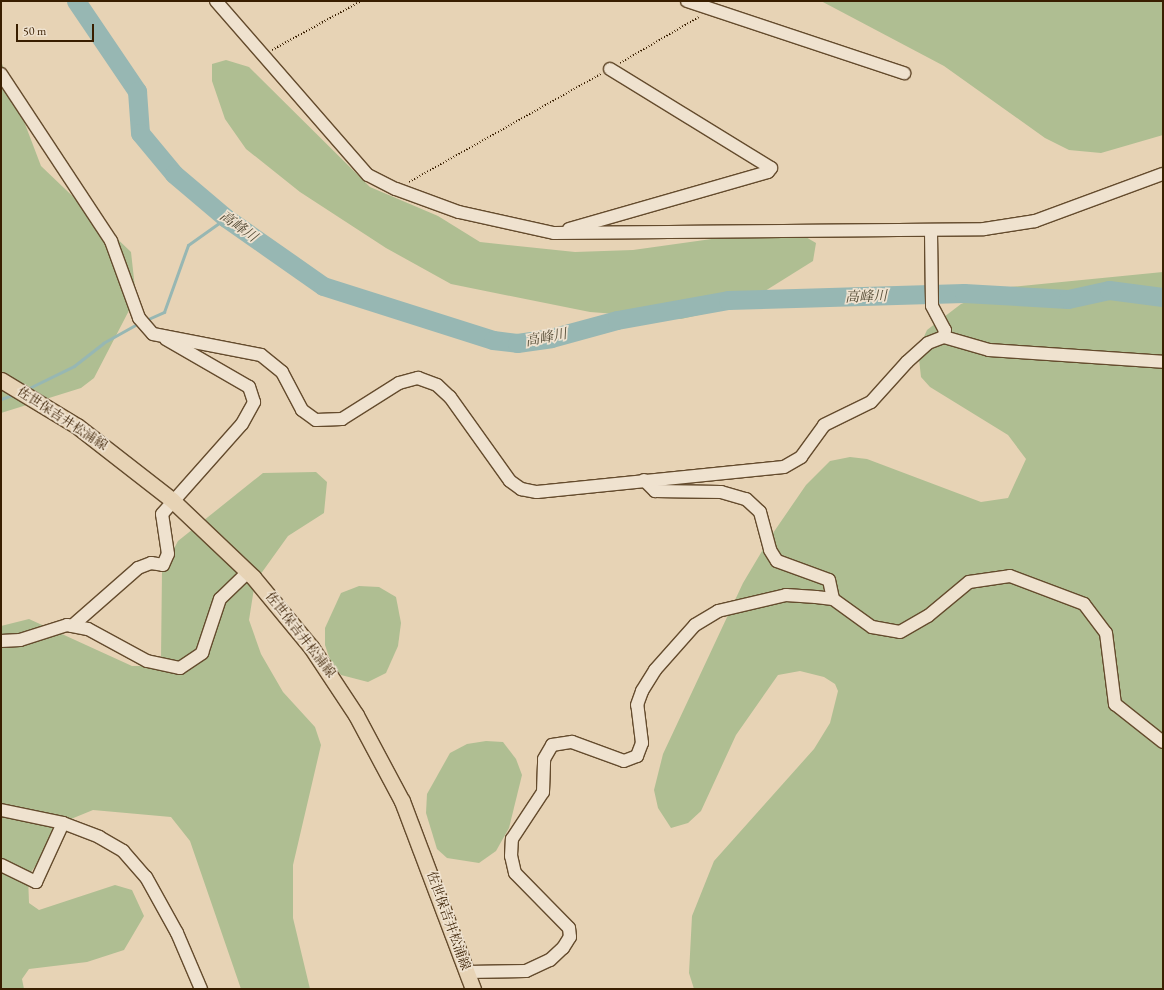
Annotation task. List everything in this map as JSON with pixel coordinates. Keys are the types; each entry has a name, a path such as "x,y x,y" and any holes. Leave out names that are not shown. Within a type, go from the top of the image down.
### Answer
{"main road":[{"name":"佐世保吉井松浦線","path":"1,380 77,426 172,500 248,572 312,647 372,743 414,829 473,989"}],"street":[{"path":"216,1 368,175 396,189 460,212 554,233 931,232 984,229 1035,221 1163,174"},
{"path":"687,1 709,11 904,73"},
{"path":"554,233 768,172 771,168 610,69"},
{"path":"1,74 111,241 143,323 163,337 249,386 254,402 242,424 172,500 162,514 168,554 162,565 151,563 138,568 72,626"},
{"path":"931,232 932,306 945,330 944,337"},
{"path":"163,337 176,336 204,346 261,355 282,372 302,410 316,420 342,419 400,383 418,378 437,385 450,397 510,481 521,489 536,492 784,467 801,456 824,425 871,402 907,362 928,343 944,337 989,350 1163,362"},
{"path":"644,480 655,491 721,492 746,499 760,512 770,550 777,561 829,580 833,599"},
{"path":"1,641 20,640 72,626 88,629 146,661 180,668 202,652 220,599 248,572"},
{"path":"467,972 526,971 550,960 570,937 569,928 515,873 511,856 512,839 543,792 544,759 552,745 572,742 624,761 637,756 642,743 637,705 642,691 655,670 695,625 718,611 786,595 833,599 872,627 900,632 928,616 969,582 1010,576 1049,588 1084,604 1106,634 1115,704 1163,742"},
{"path":"1,810 63,823 99,837 123,851 146,877 176,933 201,989"},
{"path":"1,865 36,882 63,823"}],"path":[{"path":"264,55 360,1"},
{"path":"396,189 610,69 709,11"}],"green space":[{"path":"821,1 1163,1 1163,135 1101,153 1069,150 1045,138 944,66"},
{"path":"226,60 249,67 370,187 438,216 480,242 575,252 633,250 733,236 799,233 816,243 813,261 765,291 725,309 681,319 590,312 451,284 386,248 300,192 246,149 225,119 212,81 212,64"},
{"path":"1,61 41,166 131,252 136,297 94,378 81,388 1,413"},
{"path":"1163,272 1163,989 694,989 689,973 692,916 714,861 814,749 830,723 838,691 835,684 824,677 800,671 778,675 736,735 701,811 688,823 671,828 658,808 654,790 663,754 743,583 771,536 806,485 830,461 850,457 867,459 981,502 1008,498 1026,459 1008,435 930,387 921,377 918,350 927,330 961,304 1000,288"},
{"path":"316,472 327,482 324,513 288,536 255,582 249,620 261,654 283,692 315,727 321,745 293,865 293,918 310,989 241,989 190,841 171,817 93,810 71,819 28,876 29,903 39,910 115,885 132,890 144,916 124,950 87,962 29,969 22,979 24,989 1,989 1,626 29,619 132,666 150,666 161,658 162,571 178,541 263,473"},
{"path":"359,586 379,587 396,597 401,623 398,646 386,673 368,682 341,675 331,663 325,645 325,628 341,593"},
{"path":"486,741 503,742 516,759 522,775 509,828 496,851 479,863 447,858 437,849 426,813 427,794 450,753 467,744"}],"waterway":[{"name":"高峰川","path":"76,1 137,91 140,133 174,174 226,218 323,286 493,340 517,343 551,338 617,320 728,300 964,293 1068,299 1109,290 1163,297"},
{"path":"146,320 164,312 188,245 226,218"},
{"path":"25,390 74,366 103,343 139,323"},
{"path":"1,399 15,394"}]}
